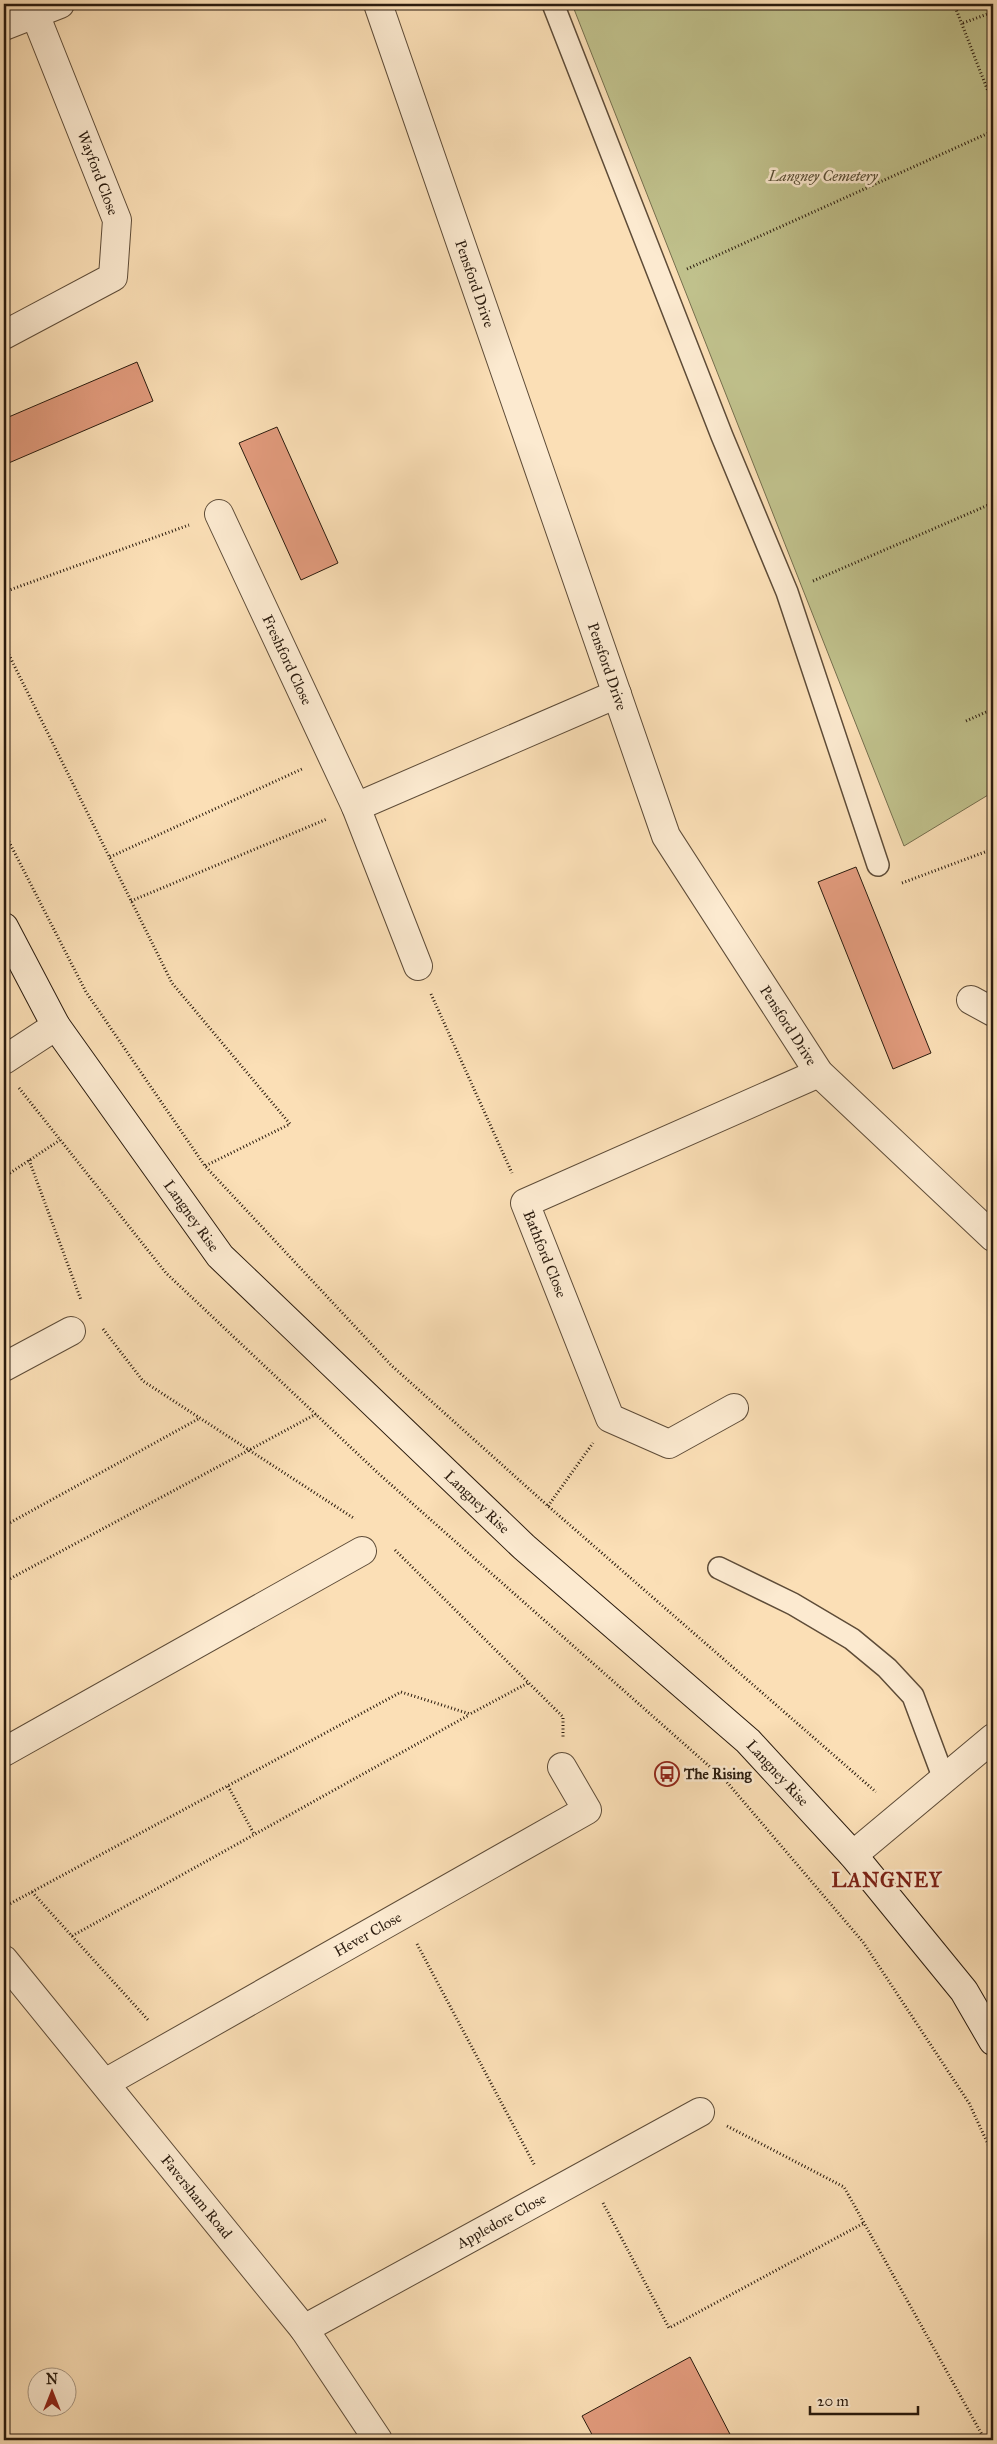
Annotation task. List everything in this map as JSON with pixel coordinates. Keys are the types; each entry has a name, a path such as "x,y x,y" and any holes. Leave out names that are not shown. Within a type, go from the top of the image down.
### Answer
{"street":[{"path":"4,26 60,4"},
{"name":"Pensford Drive","path":"378,4 666,836 819,1073 993,1237"},
{"name":"Wayford Close","path":"4,335 113,277 117,220 35,14"},
{"name":"Freshford Close","path":"219,514 356,806 418,966"},
{"path":"356,806 617,694"},
{"name":"Langney Rise","path":"4,927 56,1026 220,1256 524,1547 748,1741 853,1855 964,1991 993,2041"},
{"path":"9,1072 56,1026"},
{"name":"Bathford Close","path":"610,1418 526,1203 819,1073"},
{"path":"4,1367 71,1331"},
{"path":"610,1418 669,1444 734,1408"},
{"path":"4,1752 362,1551"},
{"path":"853,1855 993,1738"},
{"name":"Hever Close","path":"105,2083 587,1810 562,1766"},
{"name":"Faversham Road","path":"4,1960 304,2329 378,2440"},
{"name":"Appledore Close","path":"304,2329 700,2112"}],"lane":[{"path":"553,4 722,436 787,592 878,865"},
{"path":"719,1568 793,1604 852,1639 887,1668 913,1696 944,1779"}],"path":[{"path":"954,4 993,104"},
{"path":"963,23 993,12"},
{"path":"661,281 993,131"},
{"path":"787,592 993,503"},
{"path":"4,592 219,514"},
{"path":"4,645 172,983 290,1124 205,1166"},
{"path":"966,722 993,709"},
{"path":"110,857 332,756"},
{"path":"131,901 356,806"},
{"path":"4,832 86,992 205,1166 391,1365 548,1506 901,1814"},
{"path":"878,865 898,884 993,850"},
{"path":"418,966 526,1203"},
{"path":"9,1072 60,1140 166,1273 379,1474 726,1781 863,1942 969,2103 993,2155"},
{"path":"4,1177 60,1140"},
{"path":"29,1160 82,1301 86,1307"},
{"path":"101,1326 143,1381 362,1523"},
{"path":"4,1582 316,1414"},
{"path":"4,1526 200,1418"},
{"path":"548,1506 610,1418"},
{"path":"392,1547 563,1717 562,1766"},
{"path":"72,1936 528,1683"},
{"path":"4,1907 401,1692 470,1714"},
{"path":"228,1786 254,1834"},
{"path":"32,1892 172,2045"},
{"path":"402,1915 550,2194"},
{"path":"700,2112 844,2187 985,2440"},
{"path":"588,2174 669,2328 864,2223"}],"green space":[{"name":"Langney Cemetery","path":"572,4 993,4 993,792 904,846"}],"building":[{"path":"137,362 153,401 4,465 4,419"},
{"path":"277,427 338,563 301,580 239,443"},
{"path":"856,867 931,1053 893,1069 818,882"},
{"path":"690,2357 733,2440 595,2440 582,2416"}],"place":[{"name":"The Rising","path":"667,1774"}],"district":[{"name":"LANGNEY","path":"887,1880"}]}
